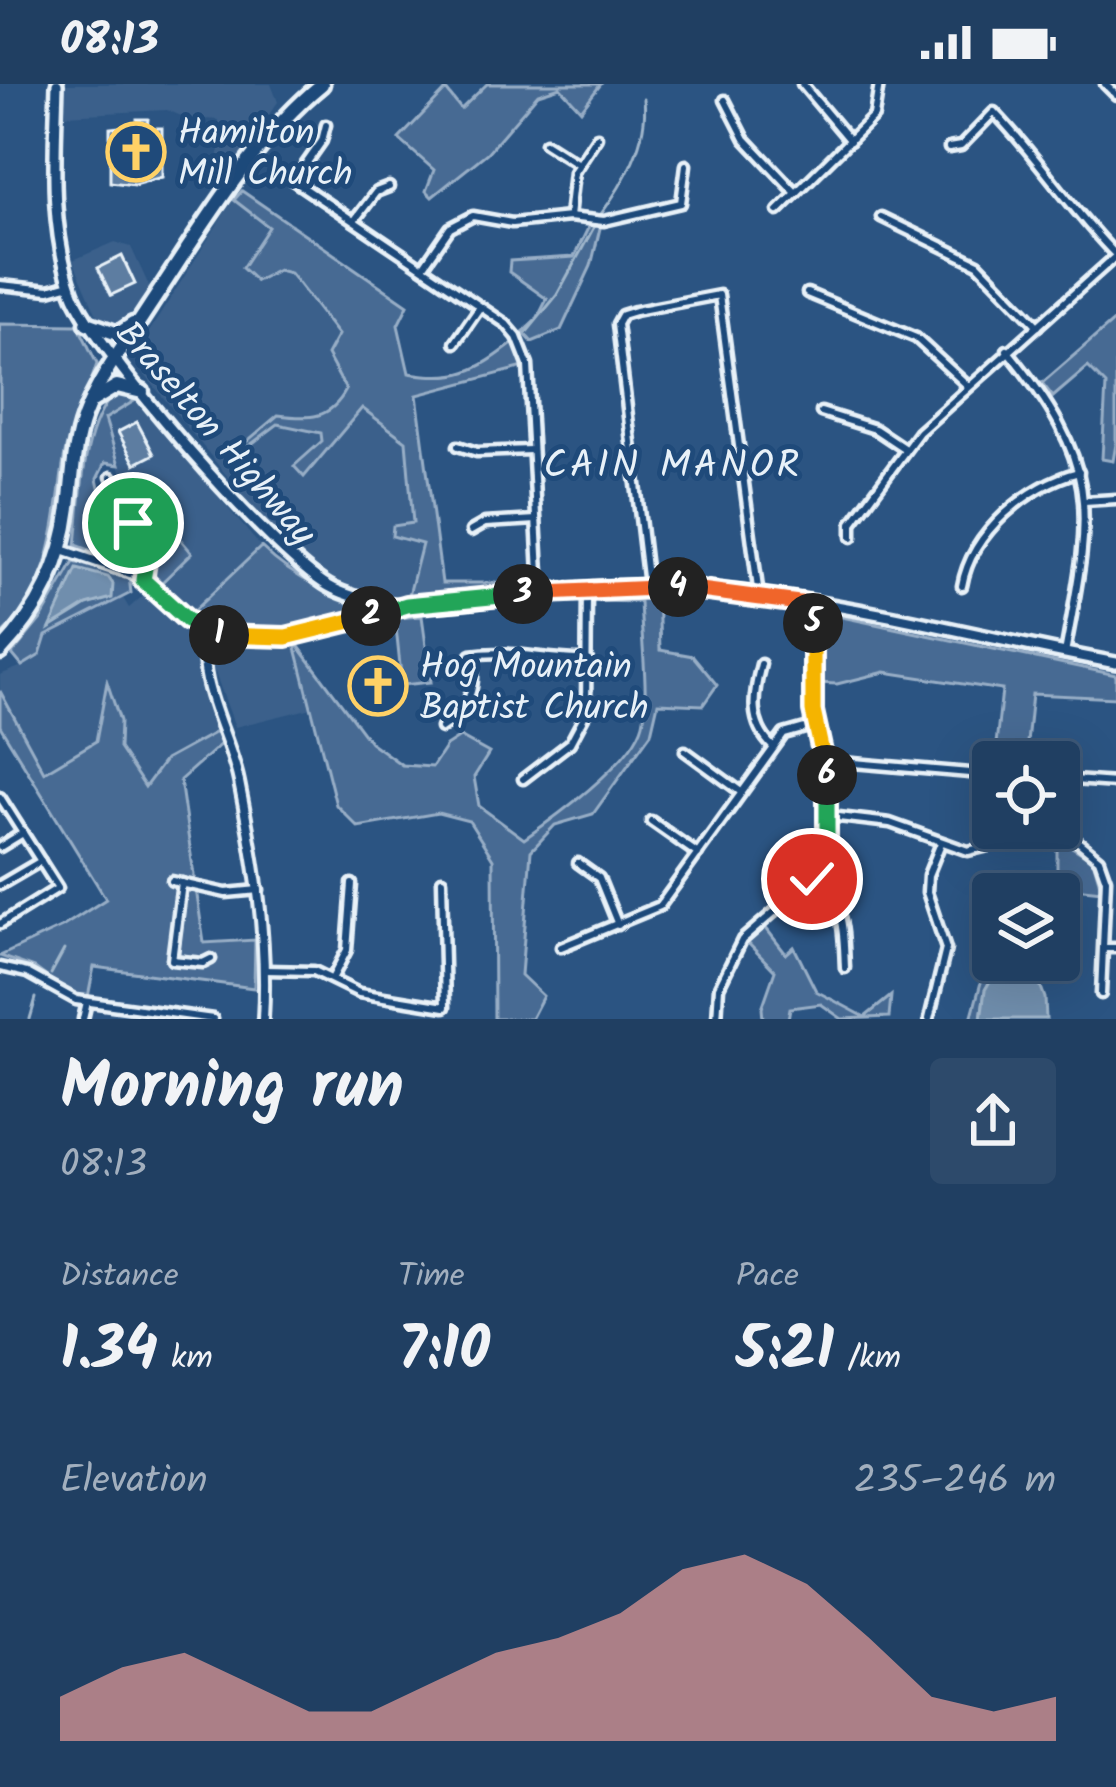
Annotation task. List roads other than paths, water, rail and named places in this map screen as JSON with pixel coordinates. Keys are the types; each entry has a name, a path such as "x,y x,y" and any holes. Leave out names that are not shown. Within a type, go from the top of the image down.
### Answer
{"main road":[{"name":"Braselton Highway","path":"57,84 55,211 70,284 87,323 114,360 296,565 334,590 407,605 648,586 759,596 1116,663"},
{"path":"232,185 236,171 262,135 309,84"},
{"path":"0,652 23,628 46,591 62,550 73,459 91,401 114,360 232,185 294,106 322,84"},
{"path":"87,323 118,334 147,310"},
{"path":"91,401 117,386 142,392"}],"street":[{"path":"802,84 850,141"},
{"path":"778,211 874,116 879,84"},
{"path":"1105,84 1116,95"},
{"path":"725,100 745,140 796,194"},
{"path":"852,537 851,523 905,449 1007,350 1116,255 1076,214 1031,150 994,112 961,146 950,148"},
{"path":"326,125 322,141 294,181 506,324 524,352 540,592"},
{"path":"568,217 578,164 597,136"},
{"path":"545,143 578,164"},
{"path":"422,268 450,228 472,216 529,224 568,217 604,221 681,202 686,164"},
{"path":"354,220 376,192 388,187"},
{"path":"881,217 978,264 1038,326"},
{"path":"0,285 49,290 70,284"},
{"path":"807,292 916,338 968,386"},
{"path":"648,586 617,325 622,315 634,311 719,295 759,596"},
{"path":"455,343 480,307"},
{"path":"1007,350 1055,411 1079,472 1084,501 1083,561 1065,654"},
{"path":"821,412 875,429 905,449"},
{"path":"458,446 477,452 533,450"},
{"path":"962,586 964,571 1017,500 1038,485 1079,472"},
{"path":"111,477 122,492 144,555 143,580"},
{"path":"1084,501 1116,499"},
{"path":"471,531 485,523 536,520"},
{"path":"62,550 143,580 207,631 253,639 286,637 407,605"},
{"path":"523,779 580,729 588,697 587,588"},
{"path":"717,1019 719,987 742,940 812,879 830,816 811,674 814,605"},
{"path":"207,631 203,662 238,776 260,890 266,970 263,1019"},
{"path":"441,728 470,699 475,676 471,655 496,651 548,661 588,660"},
{"path":"761,664 754,693 757,727 773,747"},
{"path":"561,947 660,906 773,747 794,729 816,725"},
{"path":"685,751 741,792"},
{"path":"825,755 837,763 972,773"},
{"path":"1080,780 1116,782"},
{"path":"0,924 58,889 2,803"},
{"path":"830,816 890,823 968,850 1045,832 1076,840 1103,867 1101,994"},
{"path":"651,820 698,854"},
{"path":"0,847 23,833"},
{"path":"929,1019 946,949 927,892 940,843"},
{"path":"0,885 41,861"},
{"path":"578,863 599,878 618,925"},
{"path":"812,879 840,908 845,968"},
{"path":"266,970 314,970 359,992 445,1007 442,880"},
{"path":"211,959 202,963 172,960 177,882 226,893 260,890"},
{"path":"333,977 347,950 352,884"},
{"path":"1104,948 1116,948"},
{"path":"0,967 27,973 63,996 87,1002 213,1019"},
{"path":"83,1019 87,1002"}],"waterway":[{"path":"599,217 639,146 644,99"},
{"path":"526,333 557,295 595,225"},
{"path":"51,974 64,950"},
{"path":"30,1019 36,998"}],"place":[{"name":"Hamilton Mill Church","path":"136,152"},
{"name":"Hog Mountain Baptist Church","path":"378,686"}],"district":[{"name":"CAIN MANOR","path":"673,463"}]}
